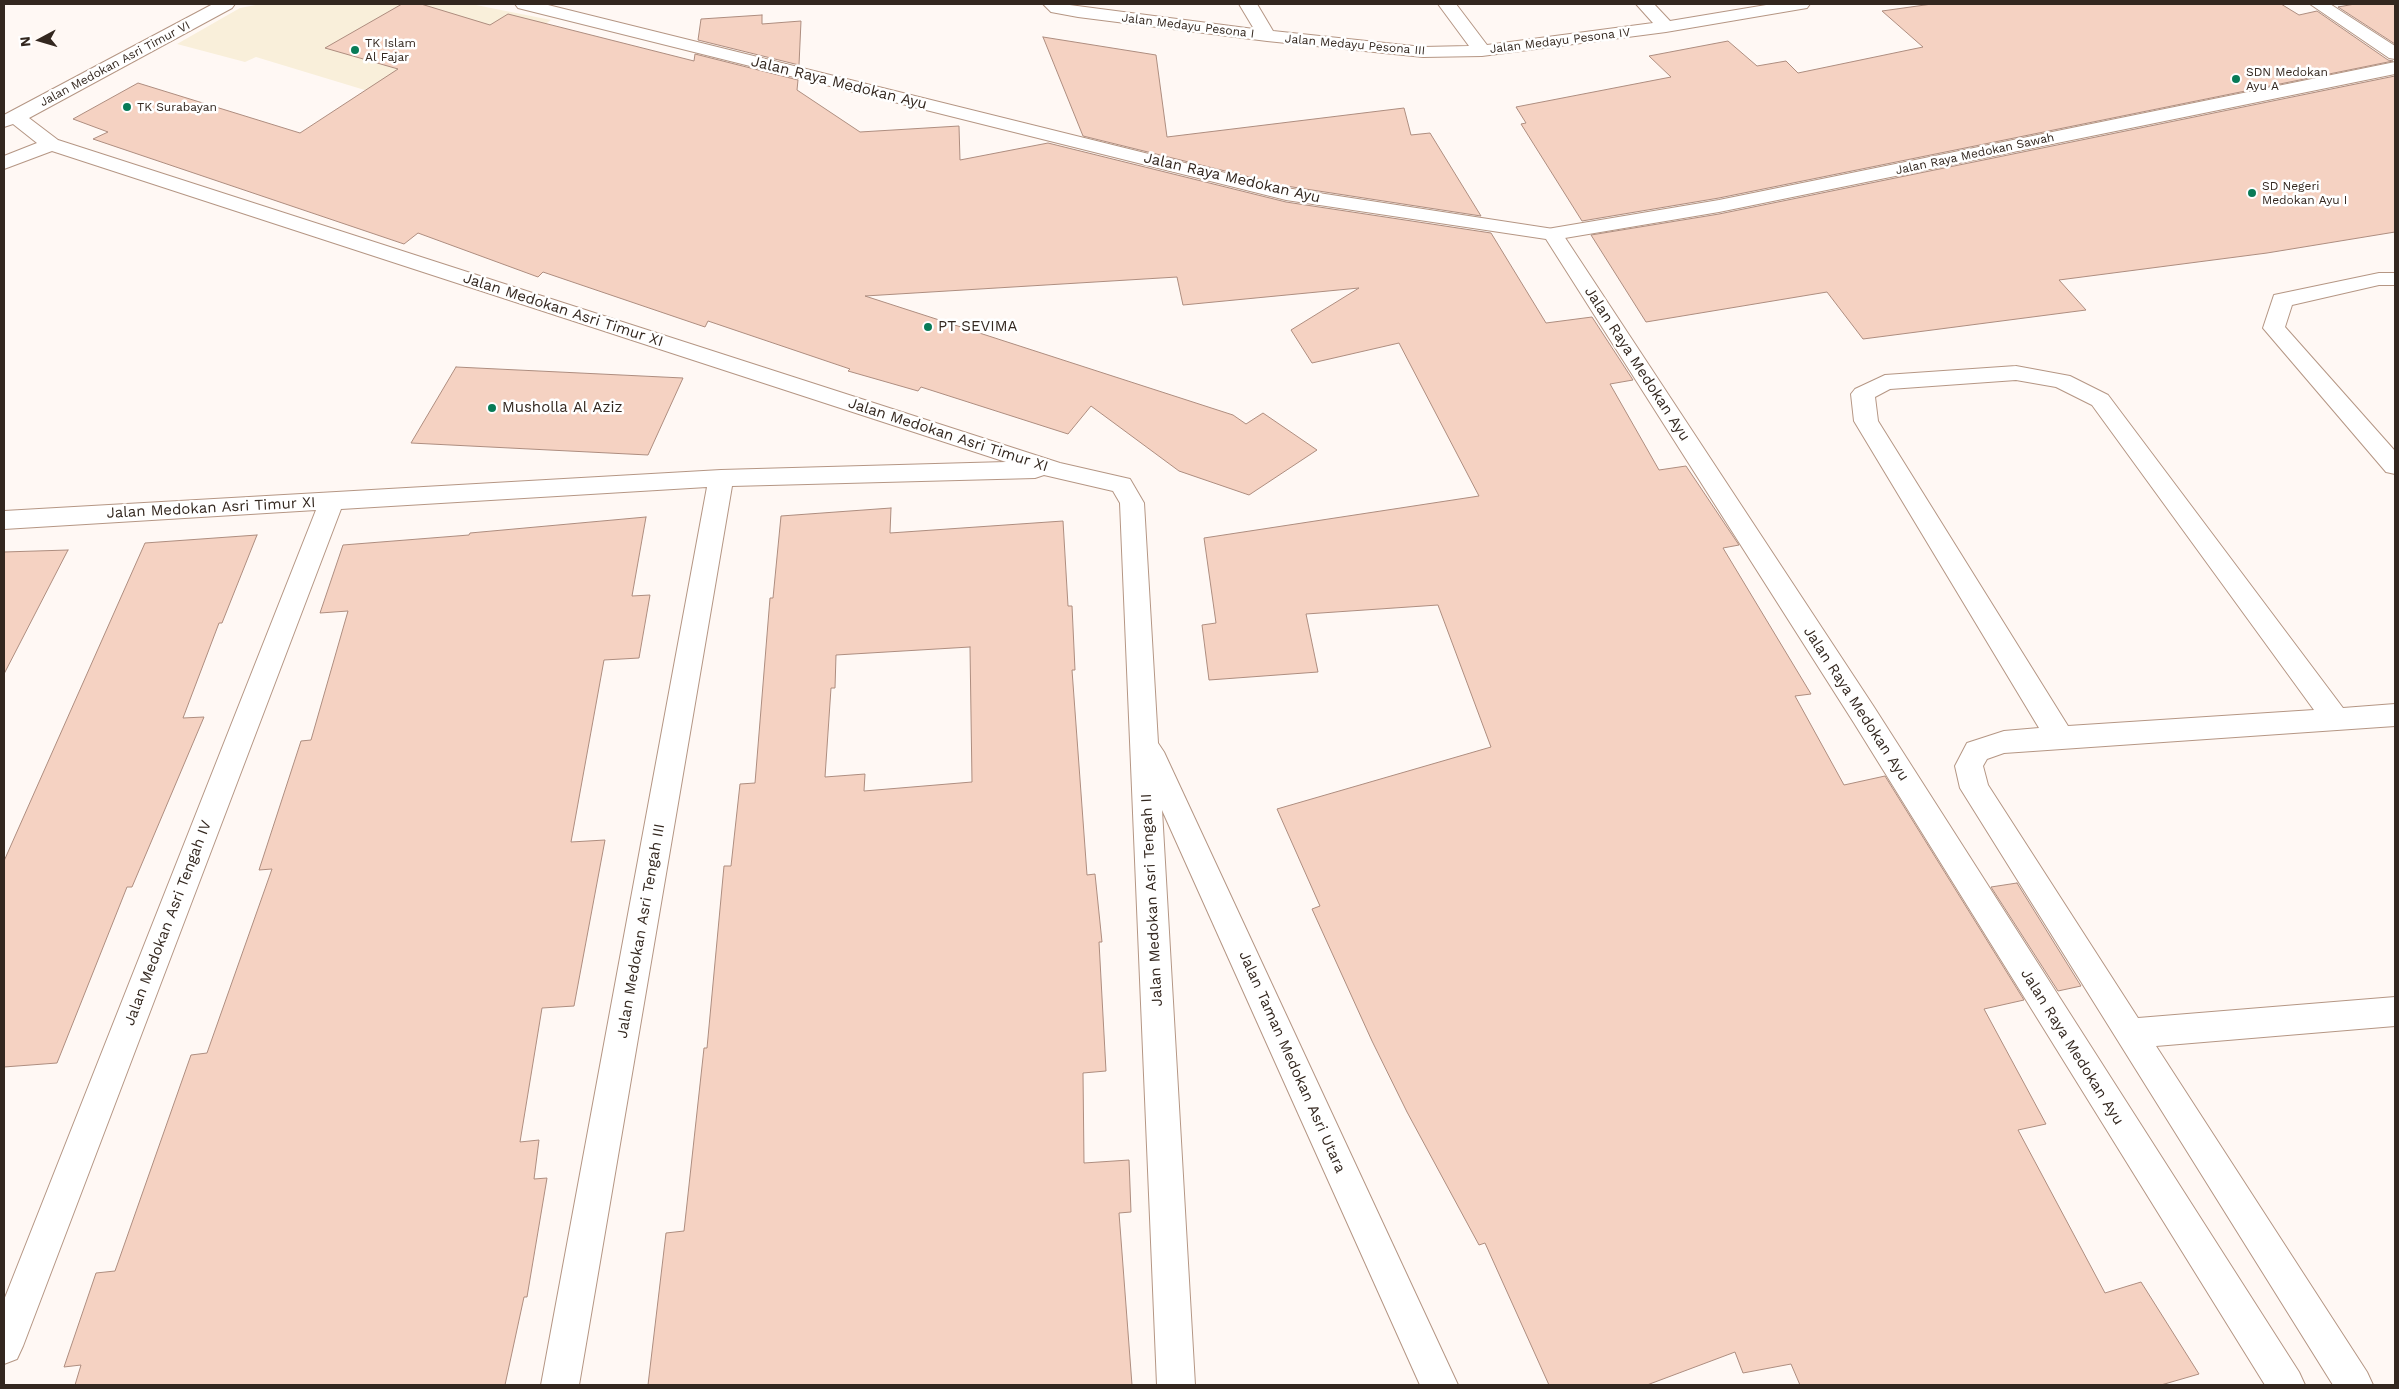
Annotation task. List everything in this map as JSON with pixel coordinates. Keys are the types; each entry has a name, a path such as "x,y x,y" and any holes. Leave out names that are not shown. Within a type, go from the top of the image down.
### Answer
{"street":[{"name":"Jalan Medokan Asri Timur VI","path":"10,119 226,4"},
{"name":"Jalan Raya Medokan Ayu","path":"524,4 1286,194 1554,234 1864,715 2286,1385"},
{"name":"Jalan Medayu Pesona I","path":"1052,4 1058,8 1078,12 1267,36"},
{"name":"Jalan Medayu Pesona III","path":"1248,4 1267,36 1423,52 1482,51"},
{"name":"Jalan Medayu Pesona IV","path":"1447,4 1482,51 1666,27 1801,4"},
{"path":"1645,4 1666,27"},
{"path":"2319,4 2395,54"},
{"name":"Jalan Raya Medokan Sawah","path":"1554,234 1719,206 2395,68"},
{"name":"Jalan Medokan Asri Timur XI","path":"10,119 51,144 1056,470"},
{"path":"4,162 51,144"},
{"path":"2395,279 2379,279 2282,300 2274,328 2395,466"},
{"path":"2060,738 1866,421 1863,394 1885,382 2016,373 2062,381 2100,400 2336,719"},
{"name":"Jalan Medokan Asri Timur XI","path":"4,520 721,478 1056,470"},
{"name":"Jalan Medokan Asri Tengah II","path":"1056,470 1121,485 1132,503 1176,1385"},
{"name":"Jalan Medokan Asri Tengah III","path":"560,1385 721,478"},
{"name":"Jalan Medokan Asri Tengah IV","path":"4,1346 332,501"},
{"path":"2354,1385 1974,788 1969,766 1977,751 2004,742 2395,715"},
{"name":"Jalan Taman Medokan Asri Utara","path":"1145,739 1438,1385"},
{"path":"2131,1034 2395,1011"}],"shaded area":[{"name":"TK Islam Al Fajar","path":"261,4 471,4 551,20 424,108 256,57 245,62 177,44 240,8"}],"building":[{"path":"402,4 421,4 490,25 508,14 694,61 695,54 798,80 797,90 860,132 959,126 960,160 1048,143 1286,202 1491,233 1546,323 1592,317 1633,380 1610,384 1659,470 1686,466 1739,545 1723,548 1811,694 1795,696 1844,785 1885,776 2024,1000 1984,1009 2046,1124 2018,1130 2105,1293 2141,1282 2199,1374 2161,1385 1800,1385 1791,1364 1743,1373 1735,1352 1647,1385 1549,1385 1485,1243 1479,1245 1407,1112 1372,1041 1312,909 1320,906 1277,809 1491,747 1438,605 1306,614 1318,672 1209,680 1202,625 1216,623 1204,538 1479,496 1399,343 1312,363 1291,330 1359,288 1183,305 1177,277 865,296 1233,415 1246,424 1263,413 1317,450 1249,495 1179,471 1091,406 1068,434 921,387 918,391 848,371 850,369 708,321 705,327 543,272 538,277 418,233 404,244 93,139 108,132 73,119 138,83 300,133 398,69 325,48"},
{"path":"1932,4 2281,4 2299,15 2317,11 2388,60 2393,61 1719,198 1582,221 1521,124 1526,123 1516,107 1671,77 1649,56 1728,41 1757,66 1786,61 1798,73 1923,47 1882,11"},
{"path":"2355,4 2395,4 2395,44 2338,7"},
{"path":"762,15 762,24 801,21 799,65 698,40 701,19"},
{"path":"1043,37 1156,55 1167,137 1404,108 1411,135 1430,133 1481,216 1286,186 1083,136"},
{"path":"2395,76 2395,232 2267,253 2059,280 2086,310 1863,339 1827,292 1646,322 1591,235 1719,214"},
{"path":"456,367 683,378 648,455 411,443"},
{"path":"891,508 890,533 1063,521 1068,606 1072,606 1075,670 1072,670 1087,875 1095,874 1102,942 1099,942 1106,1071 1083,1073 1084,1163 1129,1160 1131,1212 1119,1213 1132,1385 648,1385 666,1233 684,1231 704,1048 707,1048 724,866 731,866 740,784 755,783 770,598 773,598 781,516","holes":["970,647 972,782 864,791 865,774 825,777 831,688 835,688 836,655"]},
{"path":"646,517 632,596 650,595 639,658 604,660 571,842 605,840 574,1006 542,1008 520,1142 539,1140 534,1179 547,1178 527,1297 524,1297 505,1385 75,1385 81,1365 64,1367 96,1273 115,1271 191,1055 207,1053 272,869 259,870 301,741 311,740 348,611 320,613 343,545 469,535 470,533"},
{"path":"257,535 222,623 219,623 183,718 204,717 132,887 127,887 57,1063 4,1067 4,861 145,543"},
{"path":"68,550 4,674 4,552"},
{"path":"2017,883 2081,986 2058,991 1991,887"}],"place":[{"name":"TK Islam Al Fajar","path":"355,50"},
{"name":"SDN Medokan Ayu A","path":"2236,79"},
{"name":"TK Surabayan","path":"127,107"},
{"name":"SD Negeri Medokan Ayu I","path":"2252,193"},
{"name":"PT SEVIMA","path":"928,327"},
{"name":"Musholla Al Aziz","path":"492,408"}]}
